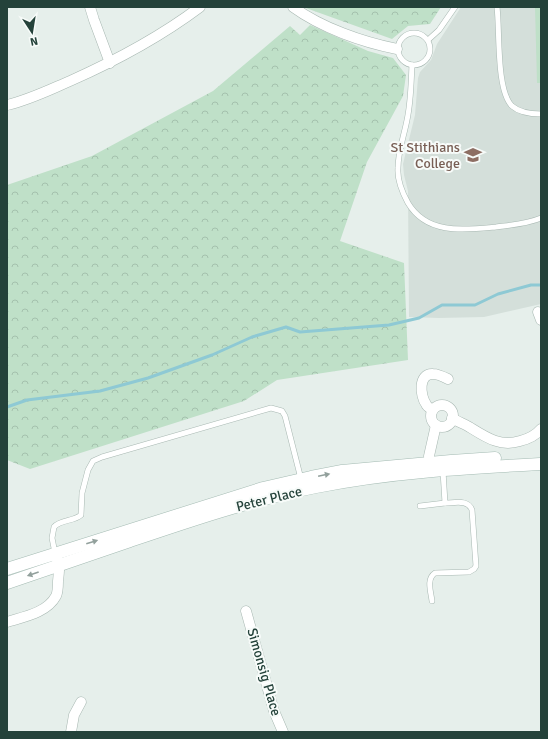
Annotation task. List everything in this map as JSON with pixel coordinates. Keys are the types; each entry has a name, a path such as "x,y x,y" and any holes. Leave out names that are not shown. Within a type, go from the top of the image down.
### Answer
{"main road":[{"name":"Peter Place","path":"7,583 57,560 263,488 302,485 335,472 392,471 429,467 467,460 541,456"},
{"name":"Peter Place","path":"429,467 443,470 541,464"},
{"name":"Peter Place","path":"7,569 57,560"}],"street":[{"path":"90,7 110,63"},
{"path":"7,105 36,96 110,63 155,37 200,7"},
{"path":"293,7 320,23 353,37 376,45 397,49"},
{"path":"433,410 426,405 422,398 424,378 428,375 435,374 448,379"},
{"path":"440,406 446,407 450,410 452,418 450,423 441,427 436,425 431,418 433,410 440,406"},
{"path":"452,418 487,438 501,443 513,444 526,440 541,429"},
{"path":"429,467 429,456 436,425"},
{"path":"7,622 32,614 46,607 52,602 56,595 57,560"},
{"name":"Simonsig Place","path":"246,611 274,711 282,732"},
{"path":"71,732 74,715 81,702"}],"lane":[{"path":"428,40 435,35 455,7"},
{"path":"497,7 501,77 505,95 512,106 519,110 529,114 541,114"},
{"path":"409,33 420,34 428,40 430,50 429,56 421,64 412,65 405,63 401,59 397,49 401,39 409,33"},
{"path":"412,65 410,106 401,144 398,168 399,182 402,193 411,208 423,219 436,226 447,229 465,230 514,225 541,218"},
{"path":"57,560 52,538 54,527 62,522 76,519 81,515 82,494 88,470 93,460 102,457 271,408 282,411 285,416 302,485"},
{"path":"443,470 445,503"},
{"path":"420,506 467,502 472,510 476,566 474,570 469,572 435,573 431,576 432,601"}],"shaded area":[{"name":"St Stithians College","path":"461,7 541,7 541,304 484,317 409,317 408,191 403,164 415,115 418,78 420,72 431,60 437,44"}],"green space":[{"path":"303,7 441,7 430,24 408,26 392,39"},
{"path":"535,7 541,7 541,83 537,83"},
{"path":"310,25 368,51 393,58 406,75 403,96 367,162 340,241 404,263 408,360 277,380 244,401 30,469 7,460 7,185 92,156 213,91 290,26 300,35"}],"waterway":[{"path":"7,407 27,400 100,391 148,378 212,355 252,337 286,327 300,332 389,325 419,318 442,305 475,305 498,294 531,285 541,285"}],"place":[{"name":"St Stithians College","path":"473,155"}]}
